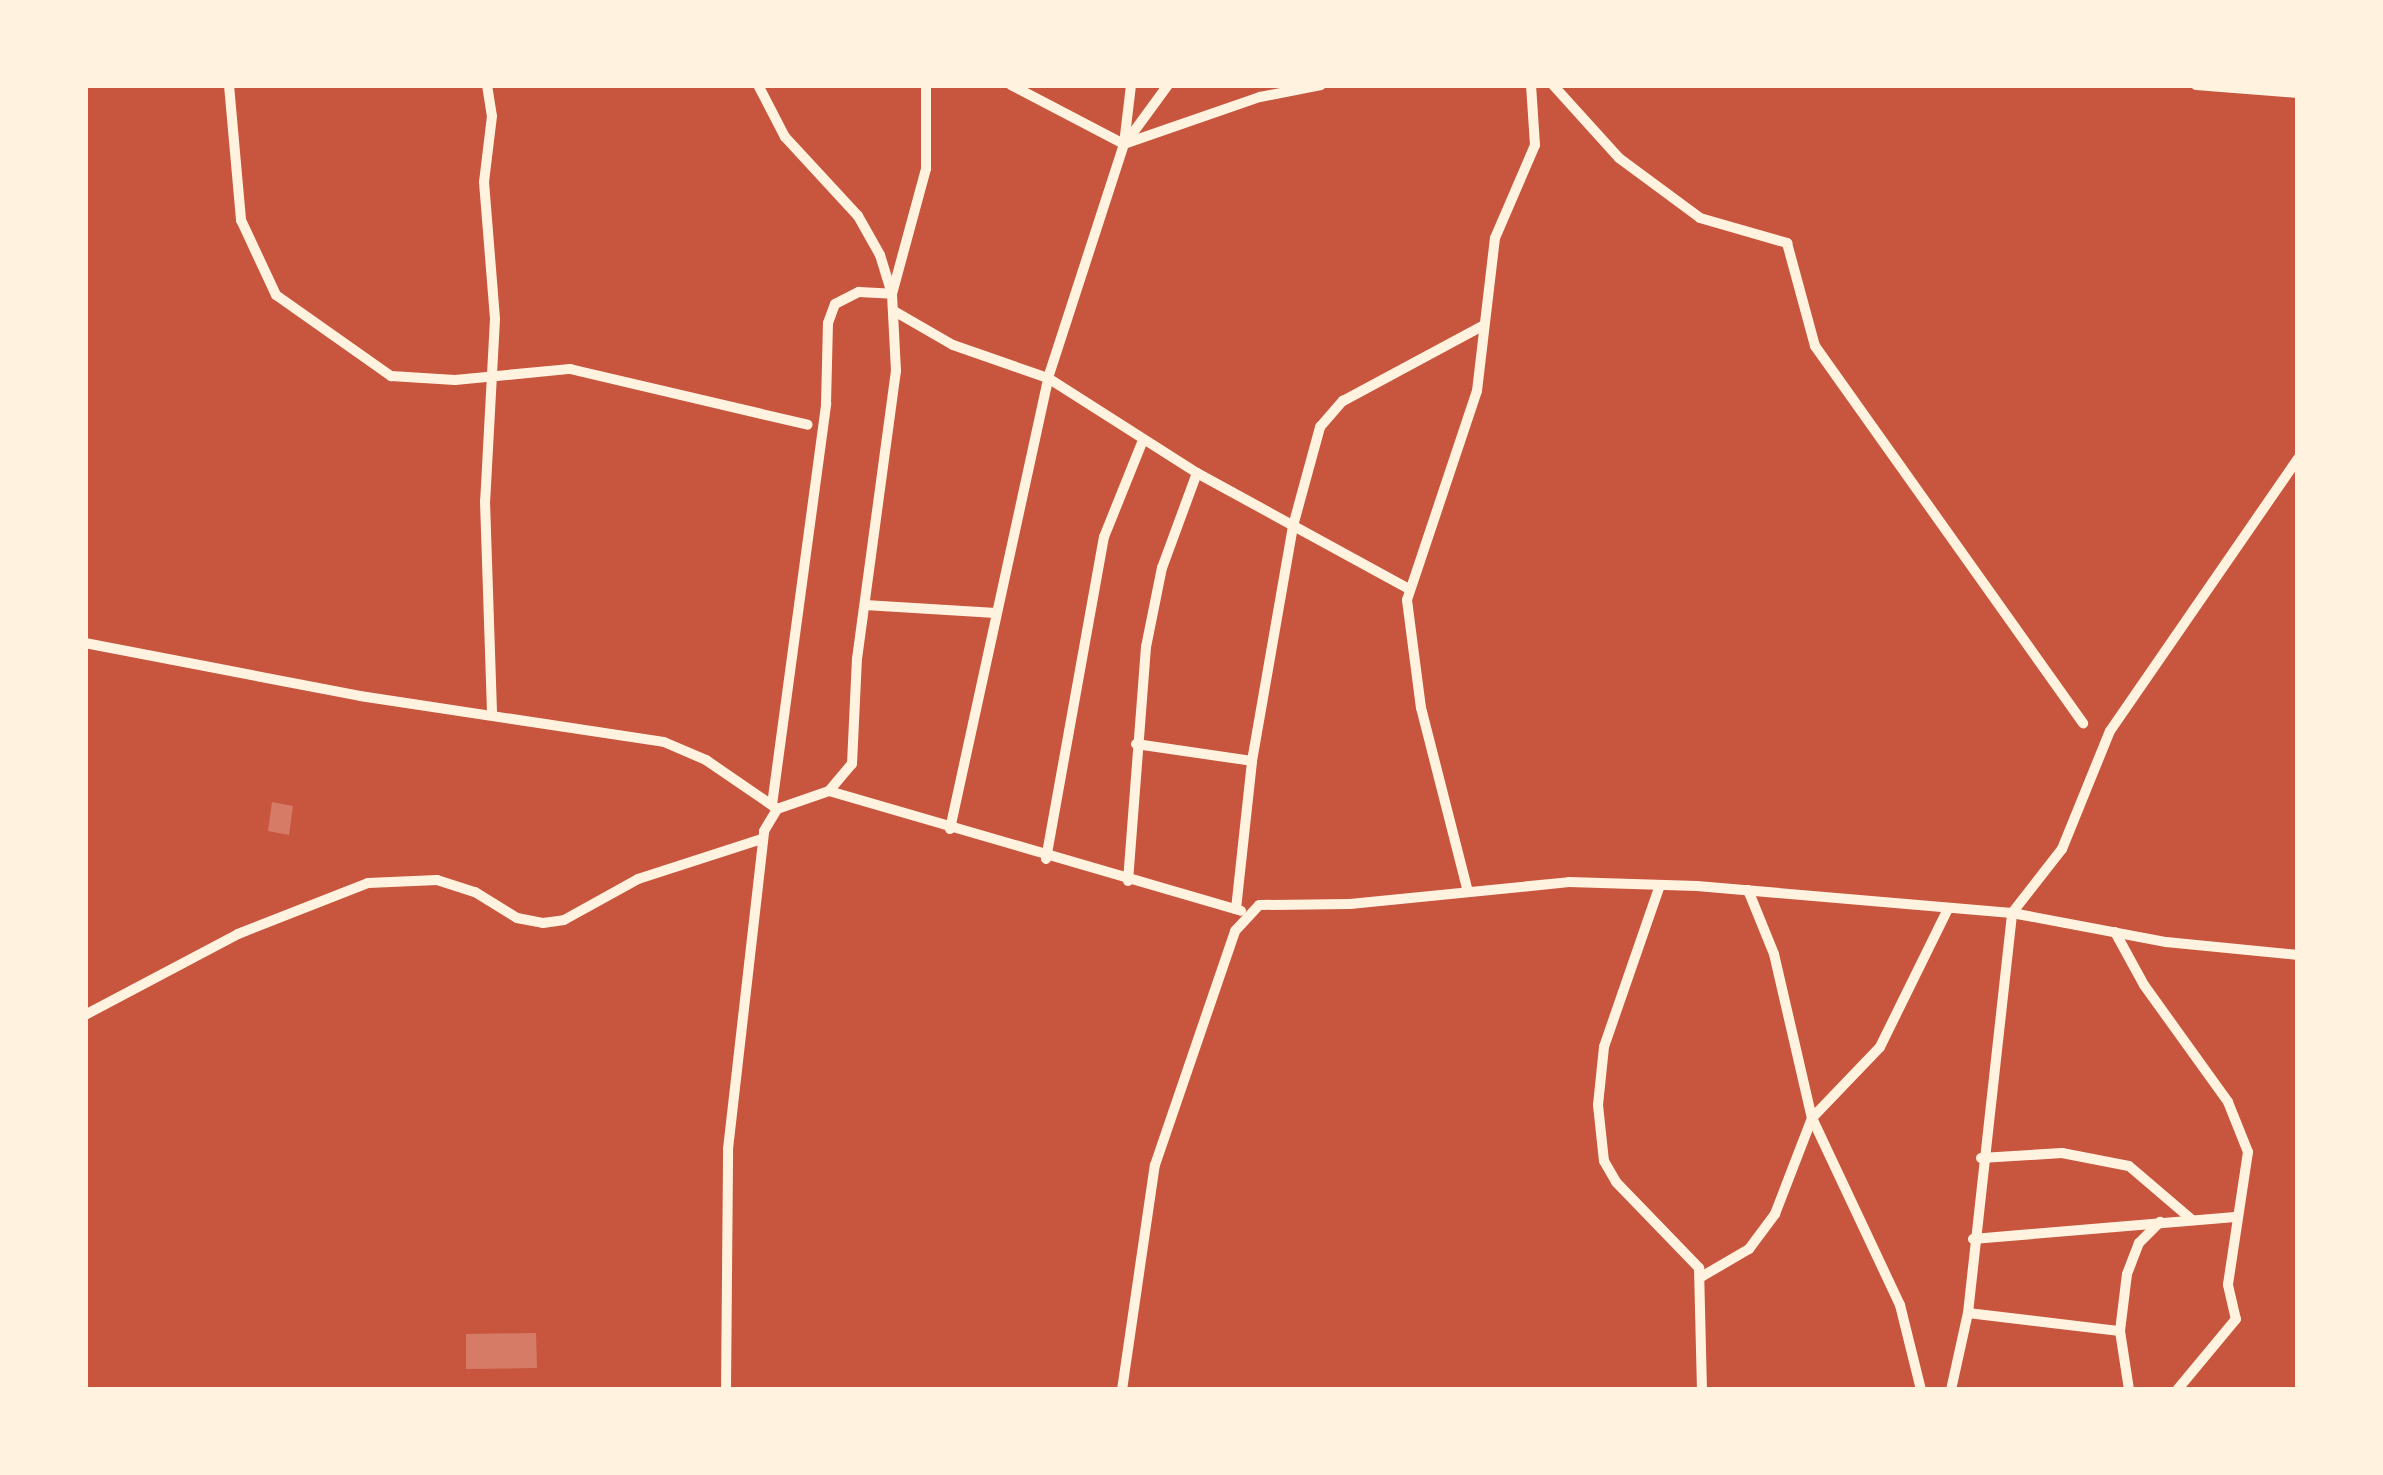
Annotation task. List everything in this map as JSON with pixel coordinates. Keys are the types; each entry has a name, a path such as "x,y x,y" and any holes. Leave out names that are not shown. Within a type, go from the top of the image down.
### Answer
{"street":[{"path":"229,85 241,220 276,296 392,376 570,369 808,425"},
{"path":"487,85 492,375 485,501 492,714"},
{"path":"758,85 803,161 858,216 892,294 894,310 896,370 864,605 856,748 852,764 829,791"},
{"path":"892,294 926,168 926,85"},
{"path":"1011,85 1124,144 1260,97 1321,85"},
{"path":"950,828 1048,378 1124,144 1131,85"},
{"path":"1124,144 1168,85"},
{"path":"1468,892 1421,708 1409,589 1477,390 1495,238 1535,144 1531,85"},
{"path":"1553,85 1620,158 1700,218 1786,243 1815,346 2083,724"},
{"path":"2196,85 2298,93"},
{"path":"726,1390 728,1149 762,839 774,807 826,404 828,323 835,304 858,292 892,294"},
{"path":"894,310 953,345 1048,378 1197,473 1409,589"},
{"path":"1122,1390 1155,1165 1241,911 1252,760 1293,526 1329,413 1482,326"},
{"path":"1046,859 1104,537 1143,440"},
{"path":"1950,1390 1968,1313 1981,1158 2012,912 2062,850 2110,731 2298,458"},
{"path":"1128,881 1136,744 1162,568 1197,473"},
{"path":"864,605 996,613"},
{"path":"85,642 253,678 664,742 706,760 774,807"},
{"path":"1136,744 1252,760"},
{"path":"774,807 829,791 1046,859 1241,911 1294,900 1350,904 1569,882 1660,884 1947,911 2012,912 2115,932 2298,955"},
{"path":"85,1014 238,934 368,883 437,880 475,892 517,918 543,923 564,920 638,879 762,839"},
{"path":"1660,884 1604,1047 1598,1104 1604,1162 1616,1182 1694,1258 1702,1277 1702,1390"},
{"path":"1748,890 1774,954 1812,1118 1900,1305 1922,1390"},
{"path":"1702,1277 1749,1249 1775,1214 1812,1118 1880,1047 1947,911"},
{"path":"2115,932 2144,986 2228,1102 2248,1152 2228,1285 2236,1319 2178,1390"},
{"path":"1981,1158 2062,1153 2129,1166 2192,1219"},
{"path":"1973,1239 2236,1217"},
{"path":"2130,1390 2120,1331 2127,1274 2140,1244 2160,1222"},
{"path":"1968,1313 2120,1331"}],"building":[{"path":"272,802 293,806 289,835 268,831"},
{"path":"536,1333 537,1368 466,1369 466,1334"}]}
